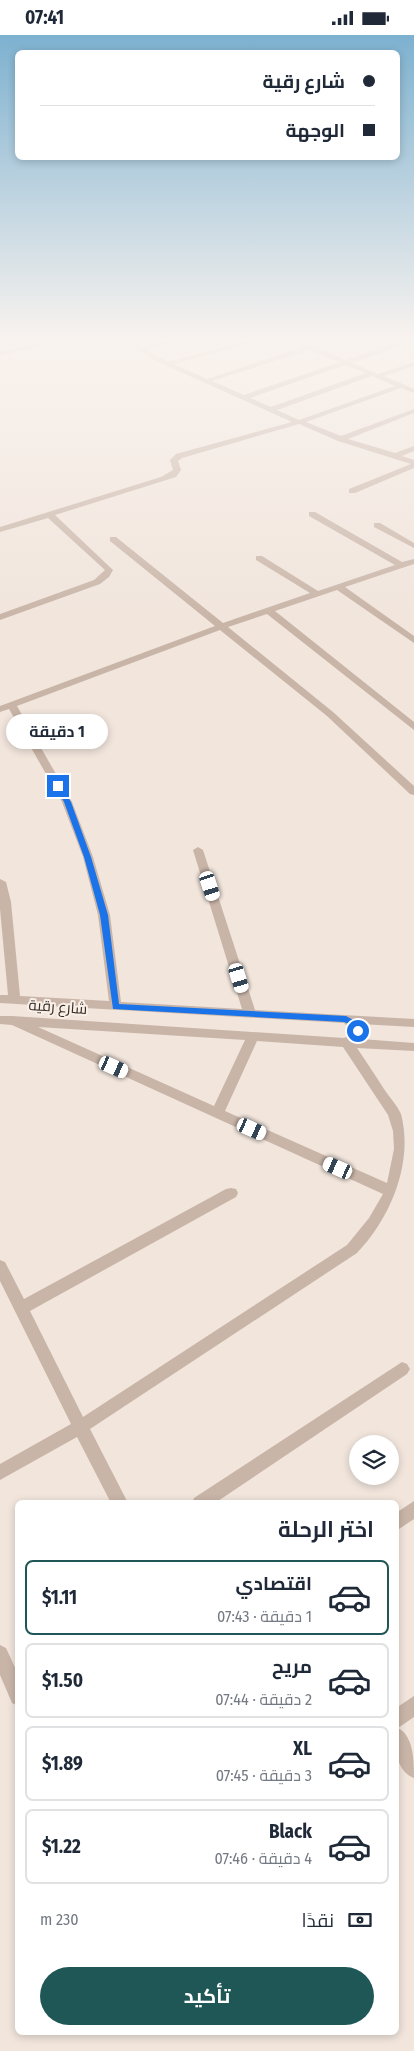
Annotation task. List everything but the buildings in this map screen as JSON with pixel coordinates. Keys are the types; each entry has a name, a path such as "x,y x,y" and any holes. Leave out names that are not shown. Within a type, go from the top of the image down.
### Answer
{"street":[{"path":"0,530 164,479 177,471 174,460 179,456 267,431"},
{"path":"321,431 414,463"},
{"path":"341,439 362,431"},
{"path":"396,456 414,448"},
{"path":"352,491 414,463"},
{"path":"312,514 401,565"},
{"path":"0,617 97,583 109,570 50,515"},
{"path":"377,525 414,546"},
{"path":"113,539 330,714 414,792"},
{"path":"259,558 317,594"},
{"path":"0,709 86,674 222,625 269,611 414,561"},
{"path":"339,587 414,641"},
{"path":"269,611 414,727"},
{"path":"11,704 67,802 88,857 104,915 116,1007"},
{"path":"198,850 250,1014"},
{"path":"0,882 4,902 14,1000"},
{"name":"شارع رقية","path":"0,999 414,1023"},
{"path":"0,1473 80,1427 352,1249 370,1231 390,1191 399,1155 400,1141 395,1115 346,1042 355,1038 358,1031 354,1024 346,1019"},
{"path":"6,1020 390,1191"},
{"name":"شارع رقية","path":"6,1020 414,1047"},
{"path":"217,1113 253,1036"},
{"path":"21,1308 231,1193"},
{"path":"0,1266 118,1500"},
{"path":"205,1500 402,1369"},
{"path":"399,1521 414,1509"},
{"path":"0,1655 15,1690"},
{"path":"399,1717 414,1705"},
{"path":"399,1742 414,1769"}],"route":[{"path":"58,786 67,802 88,857 104,915 116,1007 346,1019 357,1027 358,1031"}]}
